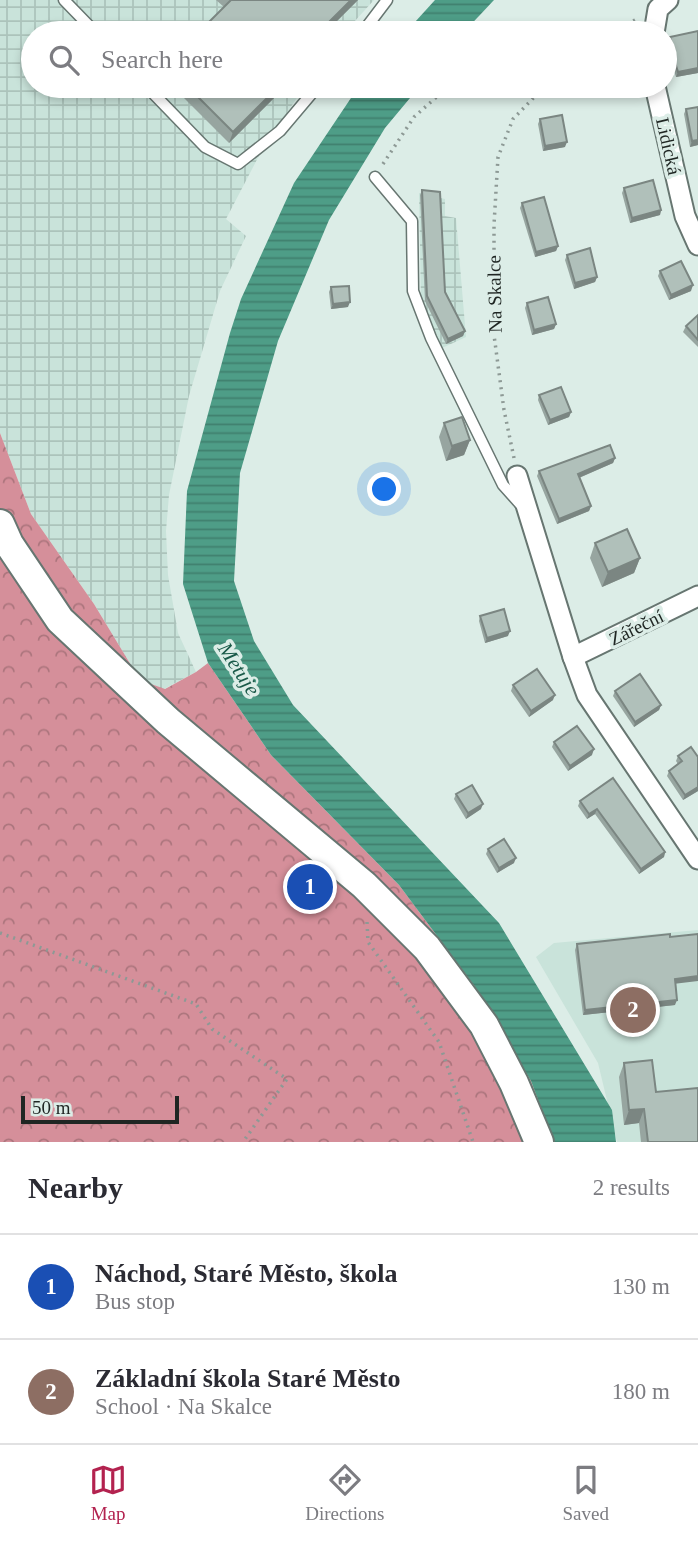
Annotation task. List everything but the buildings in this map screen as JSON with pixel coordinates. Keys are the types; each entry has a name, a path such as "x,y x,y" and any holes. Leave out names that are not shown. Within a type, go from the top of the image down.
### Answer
{"street":[{"name":"Lidická","path":"658,98 685,216 698,245"},
{"path":"517,476 587,695 698,859"},
{"path":"0,524 9,544 60,620 168,721 364,885 428,948 484,1025 514,1083 539,1142"},
{"name":"Zářeční","path":"573,657 698,596"}],"lane":[{"path":"64,0 84,21"},
{"path":"371,21 387,0"},
{"path":"158,98 205,147 238,164 280,131 308,98"},
{"path":"375,177 412,221 413,291 431,338 503,485 530,515"}],"path":[{"path":"632,21 663,5"},
{"path":"375,177 414,117 435,98"},
{"name":"Na Skalce","path":"517,476 504,410 494,335 494,225 498,157 513,119 533,98"},
{"path":"364,885 368,942 439,1042 473,1142"},
{"path":"0,933 196,1004 212,1029 287,1079 243,1142"}],"shaded area":[{"path":"0,0 374,0 355,21 21,21 21,98 297,98 263,148 226,219 246,236 220,291 189,396 169,495 166,531 168,575 178,633 196,672 164,689 140,680 94,604 31,514 0,433"},
{"path":"419,193 445,199 445,216 456,218 466,337 440,349 421,302"},
{"path":"698,930 698,1142 617,1142 598,1063 536,957 554,943"}],"green space":[{"path":"0,433 31,514 94,604 140,680 165,689 208,663 271,755 399,885 476,988 531,1081 554,1142 0,1142"}],"water":[{"path":"435,0 494,0 474,21 416,21"},
{"name":"Metuje","path":"351,98 410,98 385,128 329,220 278,341 240,473 234,581 254,641 293,705 499,923 612,1110 616,1142 554,1142 531,1081 476,988 399,885 271,755 208,663 183,584 187,491 241,299 294,183"}],"place":[{"name":"Náchod, Staré Město, škola","path":"310,887"},
{"name":"Základní škola Staré Město","path":"633,1010"}]}
